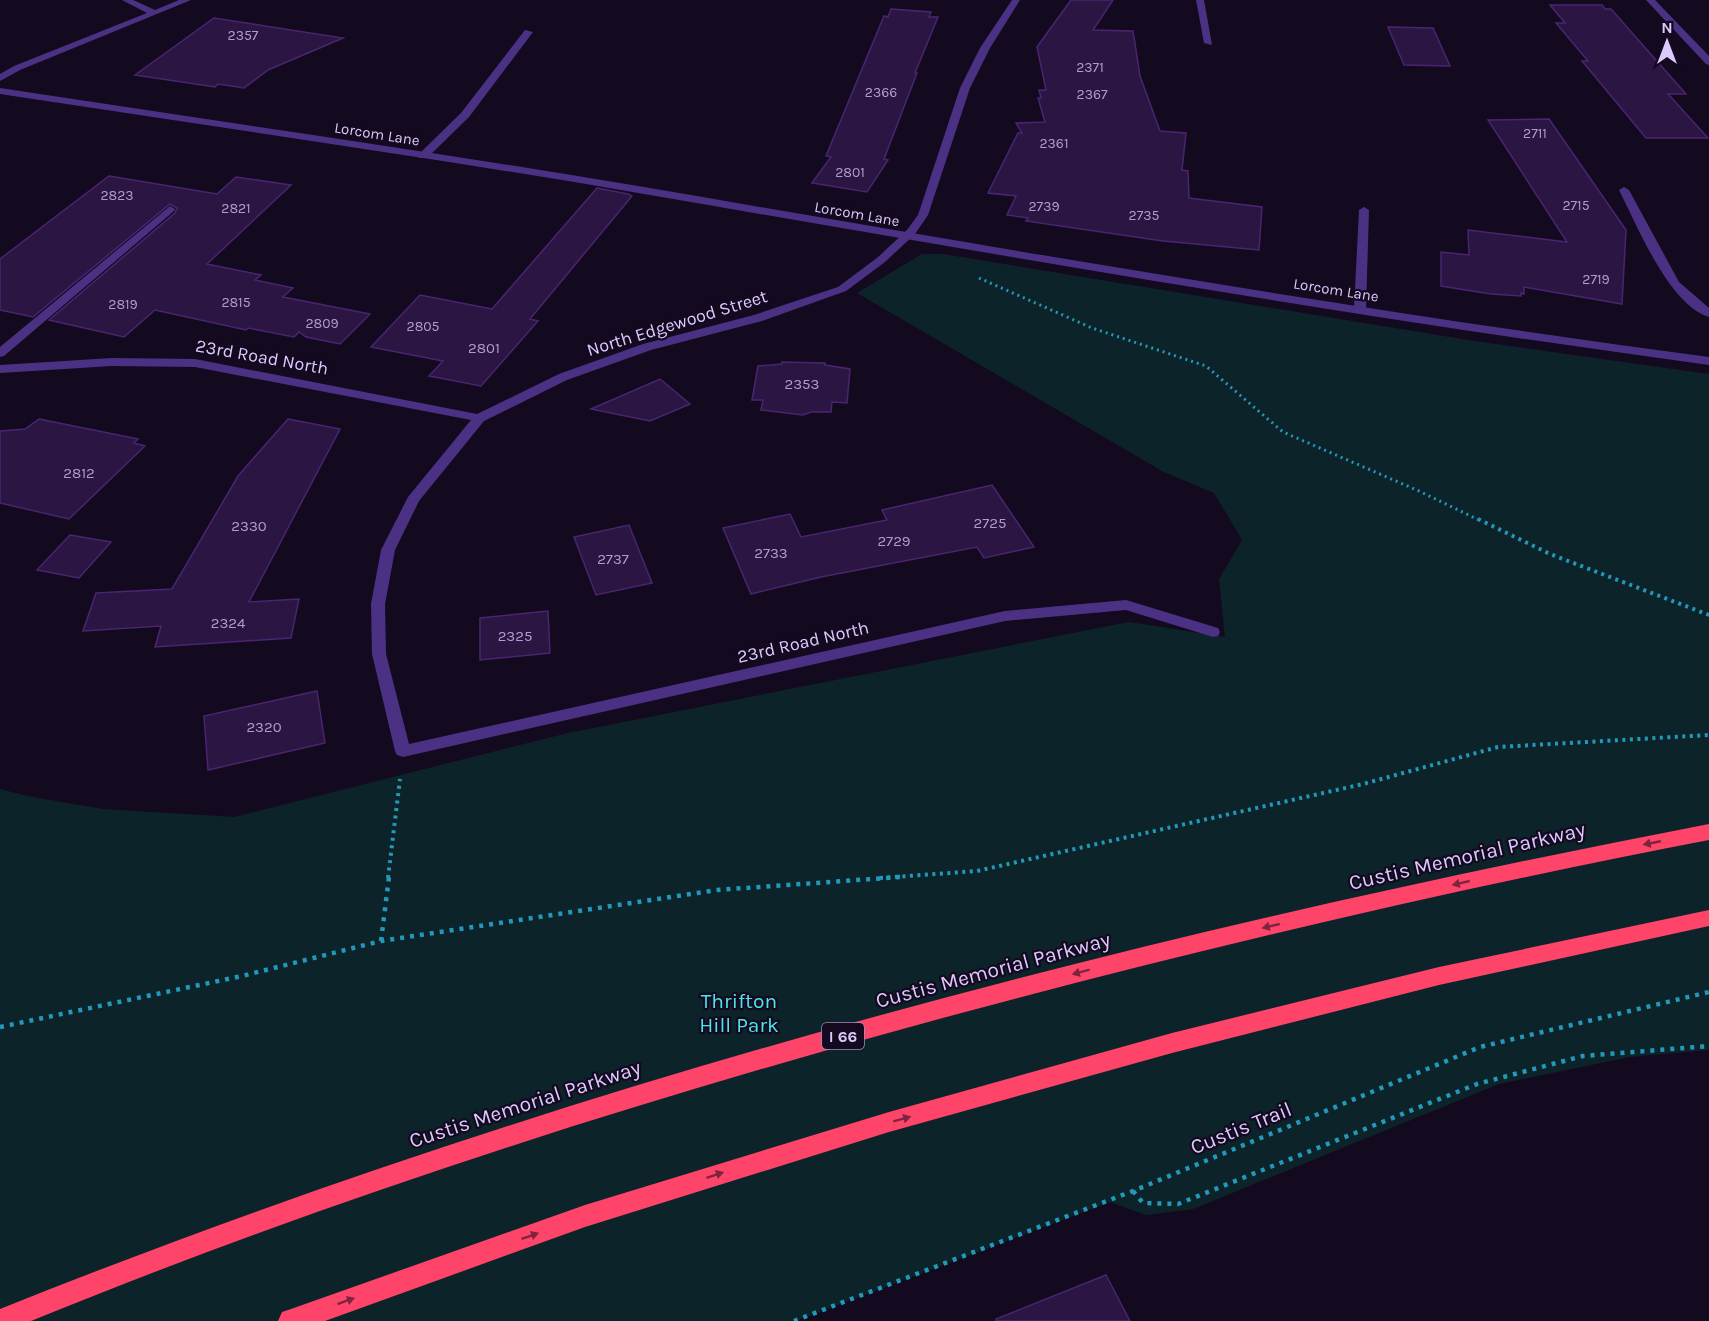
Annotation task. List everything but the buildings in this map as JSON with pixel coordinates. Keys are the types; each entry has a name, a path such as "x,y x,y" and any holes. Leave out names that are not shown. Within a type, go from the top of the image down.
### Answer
{"highway":[{"name":"Custis Memorial Parkway","path":"1,1321 183,1249 351,1187 512,1133 709,1074 981,998 1224,937 1598,853 1709,832"},
{"path":"291,1321 585,1216 888,1122 1172,1043 1439,976 1709,918"}],"street":[{"path":"126,0 154,13"},
{"path":"0,78 17,68 187,0"},
{"name":"North Edgewood Street","path":"403,751 379,654 378,604 388,550 413,500 479,418 563,377 647,347 758,318 842,289 881,260 905,237 923,215 957,110 975,67 1016,0"},
{"path":"1200,0 1209,43"},
{"path":"1650,0 1709,62"},
{"path":"423,156 465,115 528,32"},
{"name":"Lorcom Lane","path":"0,91 641,190 905,237 1596,347 1709,361"},
{"path":"1624,190 1674,284 1689,299 1709,313"},
{"path":"0,353 170,209"},
{"path":"1360,309 1364,210"},
{"name":"23rd Road North","path":"0,369 112,362 195,363 479,418"},
{"name":"23rd Road North","path":"403,751 1005,616 1126,605 1213,632"}],"path":[{"path":"979,277 1092,328 1206,366 1283,432 1419,491 1550,554 1709,615"},
{"path":"0,1027 242,976 381,941 717,890 977,871 1363,784 1498,747 1709,735"},
{"path":"381,941 403,751"},
{"name":"Custis Trail","path":"794,1321 1133,1191 1480,1047 1709,992"},
{"path":"1133,1191 1143,1203 1178,1204 1477,1084 1583,1056 1709,1046"}],"green space":[{"name":"Thrifton Hill Park","path":"922,254 943,254 1468,340 1709,374 1709,1050 1630,1057 1499,1084 1193,1209 1146,1215 1110,1202 796,1321 0,1321 0,789 103,809 234,817 568,733 1129,622 1225,637 1219,579 1242,540 1214,493 1162,471 857,293"}]}
